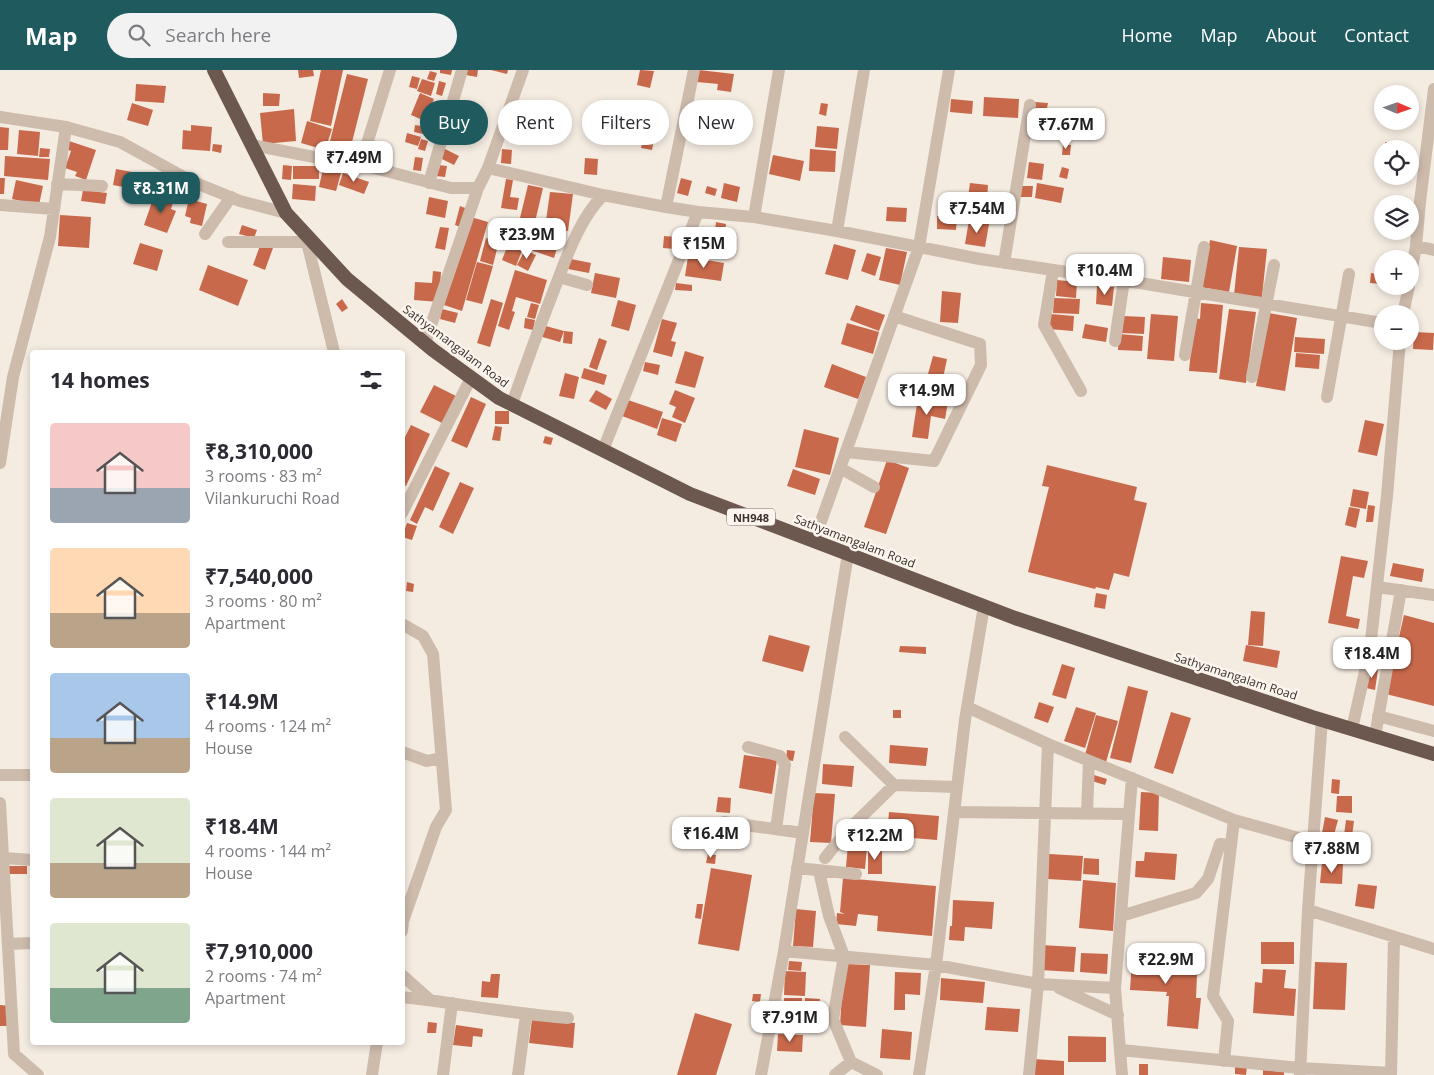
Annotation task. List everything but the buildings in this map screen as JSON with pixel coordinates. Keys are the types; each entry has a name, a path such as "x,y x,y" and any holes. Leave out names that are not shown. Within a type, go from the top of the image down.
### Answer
{"highway":[{"name":"Sathyamangalam Road","path":"214,70 286,213 306,238 346,279 425,343 500,398 690,494 1024,621 1322,720 1434,754"}],"street":[{"path":"360,166 390,70"},
{"path":"429,183 462,70"},
{"path":"425,343 478,188 488,168 523,70"},
{"path":"666,207 694,70"},
{"path":"754,217 779,70"},
{"path":"837,231 864,70"},
{"path":"814,541 919,247 949,70"},
{"path":"1415,250 1429,162 1434,89"},
{"path":"1004,263 1030,105"},
{"path":"0,117 66,127 120,142 191,180 231,197 286,213"},
{"path":"0,464 13,377 50,237 66,127"},
{"path":"252,145 362,165 451,188 478,188"},
{"path":"488,168 603,195 666,207 754,217 1004,263 1124,280 1374,322"},
{"path":"57,184 102,186"},
{"path":"512,404 538,331 577,235 593,205 603,195"},
{"path":"205,234 231,197"},
{"path":"0,205 54,209"},
{"path":"603,450 698,212"},
{"path":"228,242 306,238 334,350"},
{"path":"1416,246 1434,250"},
{"path":"1185,355 1204,247"},
{"path":"1252,377 1274,265"},
{"path":"1053,271 1044,325 1081,391"},
{"path":"1328,397 1349,274"},
{"path":"559,277 587,285"},
{"path":"1115,341 1124,280"},
{"path":"846,452 934,461 981,365 980,344 894,316"},
{"path":"1352,729 1370,649 1387,496 1399,350"},
{"path":"405,507 472,378"},
{"path":"840,468 874,487"},
{"path":"764,1075 848,554"},
{"path":"1377,587 1434,595"},
{"path":"1374,736 1401,590"},
{"path":"919,1075 936,965 967,707 984,606"},
{"path":"405,626 422,636 433,654 446,810 436,827 405,915"},
{"path":"967,707 1048,744 1234,820 1313,842"},
{"path":"1378,716 1434,731"},
{"path":"1300,1072 1308,910 1322,720"},
{"path":"845,737 894,785 957,788"},
{"path":"1029,1075 1038,984 1048,744"},
{"path":"748,748 780,756 786,765 776,829"},
{"path":"405,753 428,761 442,758"},
{"path":"1087,813 1089,761"},
{"path":"0,775 30,775"},
{"path":"1122,1075 1115,988 1132,778"},
{"path":"825,858 845,833 894,785"},
{"path":"0,803 4,858 2,895 8,944 14,1054 38,1075"},
{"path":"954,812 1129,814"},
{"path":"1224,1061 1228,1021 1214,996 1234,820"},
{"path":"724,822 803,833"},
{"path":"1121,916 1196,893 1208,879 1220,844 1231,845"},
{"path":"4,858 30,860"},
{"path":"798,868 856,874"},
{"path":"819,871 829,916 844,956 833,1019 851,1062 877,1075"},
{"path":"1308,910 1434,949"},
{"path":"1120,1050 1224,1061 1300,1072 1391,1074 1394,938"},
{"path":"8,944 30,943"},
{"path":"784,951 936,965 1038,984 1115,988"},
{"path":"405,978 430,1000"},
{"path":"1052,984 1118,1015"},
{"path":"405,997 526,1015 568,1018"},
{"path":"443,1075 452,1003"},
{"path":"518,1075 526,1015"},
{"path":"372,1075 377,1045"},
{"path":"835,1075 851,1062"}]}
